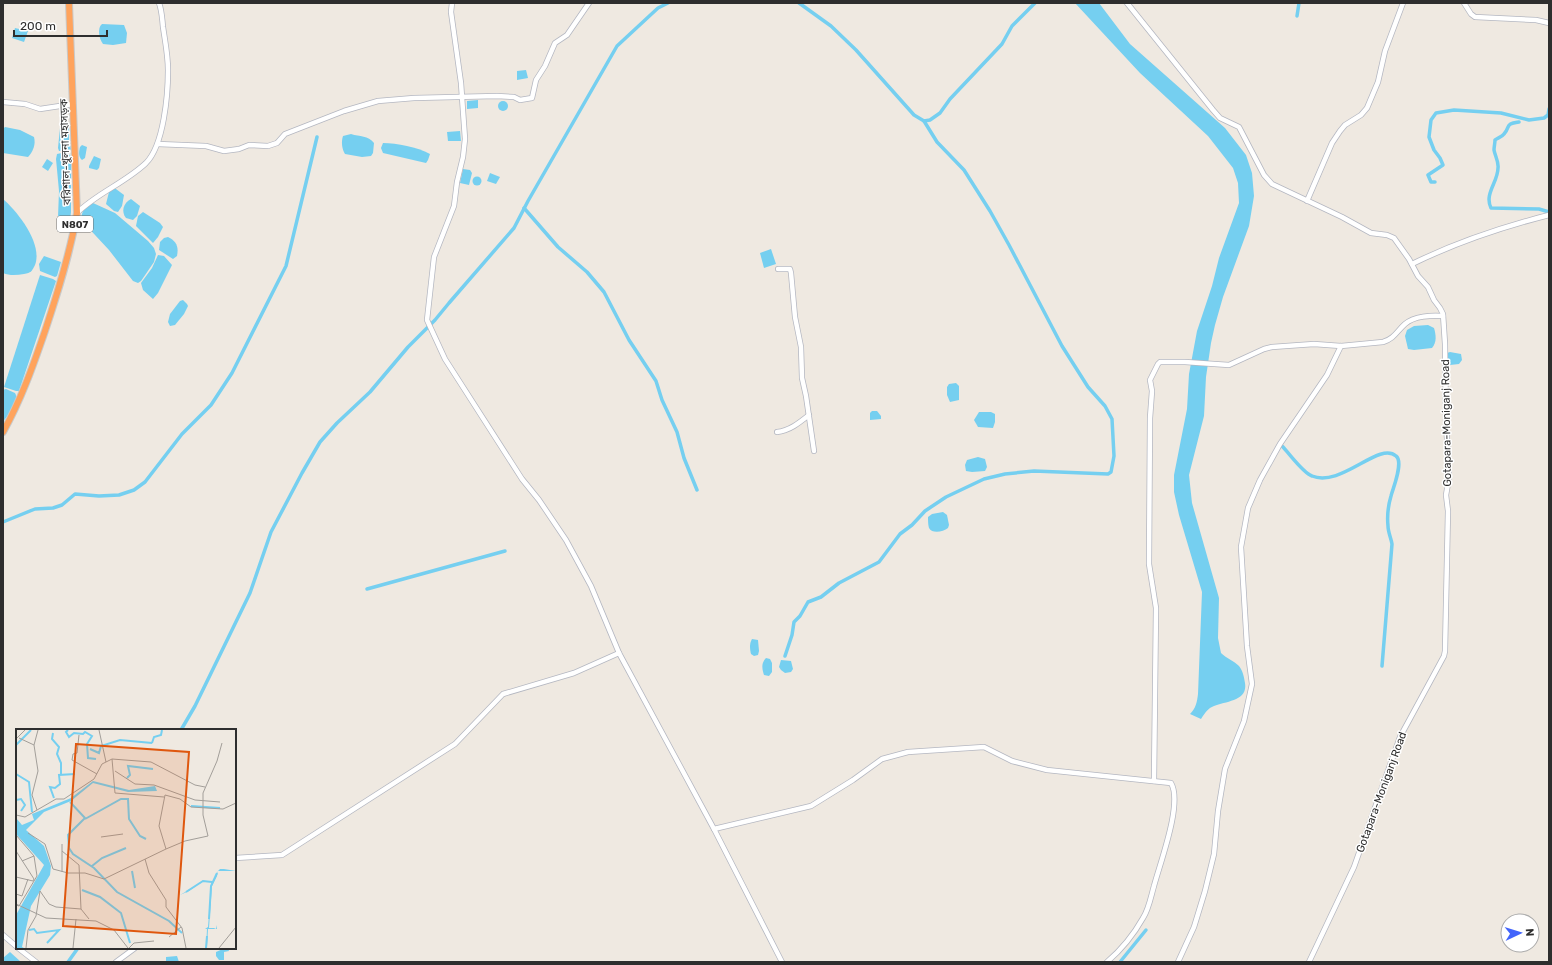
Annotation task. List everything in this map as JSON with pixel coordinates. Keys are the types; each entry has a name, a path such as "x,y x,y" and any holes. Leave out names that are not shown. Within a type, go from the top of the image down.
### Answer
{"highway":[{"name":"বরিশাল-খুলনা মহাসড়ক","path":"3,432 16,410 60,286 73,237 77,213 69,3"}],"street":[{"path":"77,213 95,198 125,179 147,162 158,144 166,97 168,69 162,12 159,3"},
{"path":"452,3 451,12 462,98 465,139 454,206 434,257 427,320 445,359 522,479 539,500 566,540 591,586 620,653 714,829 782,962"},
{"path":"158,144 206,146 224,151 239,149 250,145 268,146 277,144 285,134 344,111 378,101 414,98 507,96 520,100 532,98 536,80 549,59 555,43 567,35 589,3"},
{"name":"Gotapara-Moniganj Road","path":"1127,3 1220,118 1239,127 1267,179 1272,184 1342,217 1371,233 1387,235 1394,238 1412,264 1418,276 1428,287 1443,316 1449,478 1446,495 1448,511 1444,656 1400,737 1393,753 1354,867 1309,962"},
{"path":"1307,201 1332,143 1345,125 1367,108 1378,82 1384,51 1403,3"},
{"path":"1464,3 1471,14 1475,17 1536,20 1549,23"},
{"path":"3,102 25,104 40,109 73,104"},
{"path":"1412,264 1435,253 1477,237 1549,216"},
{"path":"778,269 790,269 791,273 795,317 801,347 802,378 814,452"},
{"path":"1154,781 1156,608 1149,564 1150,418 1152,391 1150,380 1160,362 1185,362 1222,365 1236,363 1264,349 1272,347 1314,344 1341,346 1390,340 1409,321 1435,315 1443,316"},
{"path":"1178,962 1194,927 1205,891 1214,854 1218,811 1225,769 1244,721 1252,684 1247,646 1241,547 1248,508 1260,480 1280,444 1327,375 1341,346"},
{"path":"777,432 784,432 809,415"},
{"path":"236,858 282,855 455,744 502,694 574,673 620,653"},
{"path":"714,829 811,806 853,780 882,759 908,752 984,747 1012,761 1047,770 1171,783 1174,789 1173,815 1168,840 1144,916 1117,953 1107,962"},
{"path":"3,935 16,946"},
{"path":"19,949 36,962"},
{"path":"116,962 133,949"}],"water":[{"path":"1075,3 1099,3 1130,44 1225,128 1246,155 1252,173 1254,196 1249,226 1223,297 1215,325 1206,377 1204,416 1189,475 1192,503 1219,598 1218,638 1221,653 1237,664 1240,668 1244,676 1245,689 1240,697 1210,708 1201,719 1190,714 1196,705 1198,694 1202,592 1179,515 1174,492 1174,475 1187,409 1189,374 1197,331 1212,286 1219,258 1239,203 1238,183 1233,168 1208,136 1140,73"},
{"path":"102,24 124,25 127,33 126,43 113,45 103,44 99,34 99,28"},
{"path":"15,28 28,31 24,42 12,38"},
{"path":"526,70 528,78 517,80 517,71"},
{"path":"478,100 478,108 467,109 467,101"},
{"path":"501,101 505,101 508,106 505,111 501,111 498,108 498,104"},
{"path":"63,125 69,127 71,149 69,151 59,151 58,148 60,128"},
{"path":"5,127 20,130 34,137 34,148 28,157 3,153 3,129"},
{"path":"460,131 461,141 448,141 447,132"},
{"path":"351,134 366,137 372,140 374,143 373,153 371,156 362,157 345,154 342,145 343,136"},
{"path":"383,143 407,146 430,154 426,163 383,153 381,148"},
{"path":"82,145 87,147 85,158 82,160 79,154 80,147"},
{"path":"66,152 71,156 70,220 58,217 59,191 56,159 57,154"},
{"path":"94,156 101,159 97,170 89,168"},
{"path":"47,159 53,163 48,171 42,167"},
{"path":"463,169 470,170 472,173 469,185 460,183"},
{"path":"490,173 500,177 496,184 487,181"},
{"path":"477,176 482,181 477,186 472,181"},
{"path":"112,188 124,195 122,206 118,212 114,211 106,204 109,192"},
{"path":"3,199 22,220 32,238 37,257 34,267 28,273 8,275 3,273"},
{"path":"131,199 140,206 137,216 133,220 124,216 123,210 126,203"},
{"path":"93,203 115,213 148,241 154,248 156,254 154,262 138,283 133,281 109,250 82,221 82,214 84,210 89,204"},
{"path":"143,212 160,223 163,227 153,243 136,226 138,216"},
{"path":"168,237 175,242 178,249 177,256 173,259 159,250 160,242 164,238"},
{"path":"771,249 776,264 764,268 760,253"},
{"path":"158,255 164,256 172,265 158,293 153,299 143,290 141,283 152,268"},
{"path":"44,256 61,262 57,276 55,277 40,271 39,264"},
{"path":"40,275 56,281 19,391 16,391 4,387"},
{"path":"183,300 188,306 184,314 175,325 170,326 168,322 170,314 180,301"},
{"path":"1428,325 1434,328 1436,338 1434,346 1432,348 1414,350 1408,349 1405,336 1407,330 1414,326"},
{"path":"1450,352 1461,354 1462,360 1459,364 1450,365 1446,363 1447,353"},
{"path":"956,383 959,386 959,400 950,402 947,395 947,387 949,384"},
{"path":"6,389 15,393 16,400 13,408 3,422 3,390"},
{"path":"872,411 877,411 881,416 881,419 870,420 870,413"},
{"path":"979,412 991,412 995,414 993,428 978,427 974,420"},
{"path":"978,457 985,459 987,467 985,471 966,471 965,465 967,460"},
{"path":"943,512 947,515 949,525 948,528 938,532 930,530 928,517 932,514"},
{"path":"752,639 758,640 758,655 754,656 751,654 750,648"},
{"path":"766,658 770,659 772,663 772,672 769,676 764,675 762,666"},
{"path":"781,660 791,661 793,669 791,672 785,673 781,670 779,667"},
{"path":"223,949 228,949 229,951 224,952 224,960 219,960 216,956 216,952"},
{"path":"10,952 21,962 3,962 3,958"},
{"path":"177,956 179,962 166,962 166,957"}],"waterway":[{"path":"182,729 195,706 250,593 271,532 320,442 337,423 370,392 408,347 435,320 514,228 617,46 658,8 668,3"},
{"path":"799,3 831,26 856,50 914,115 924,121 930,120 940,113 950,99 1002,44 1012,26 1035,3"},
{"path":"1297,16 1299,3"},
{"path":"1435,182 1431,182 1428,175 1443,165 1434,150 1429,137 1431,120 1436,113 1454,110 1501,113 1529,120 1544,118 1548,115 1549,109"},
{"path":"785,656 792,635 794,622 800,616 808,602 821,597 839,583 879,562 900,534 912,525 925,511 946,497 984,479 1005,474 1034,471 1108,474 1111,472 1114,456 1112,419 1105,406 1088,387 1062,346 990,211 964,170 937,142 924,121"},
{"path":"1519,122 1508,126 1503,135 1495,140 1494,150 1498,166 1496,178 1490,193 1489,203 1491,208 1539,209 1549,212"},
{"path":"3,522 35,509 53,508 62,505 75,494 99,496 119,495 134,490 145,482 182,434 211,405 232,373 286,266 317,137"},
{"path":"524,208 558,247 587,272 604,292 629,340 656,381 662,400 677,432 684,458 697,490"},
{"path":"1282,446 1308,474 1323,478 1335,476 1347,471 1380,454 1389,453 1396,456 1398,459 1399,464 1396,481 1388,511 1388,528 1392,544 1382,666"},
{"path":"367,589 505,551"},
{"path":"1120,962 1146,930"},
{"path":"68,962 77,949"}]}
